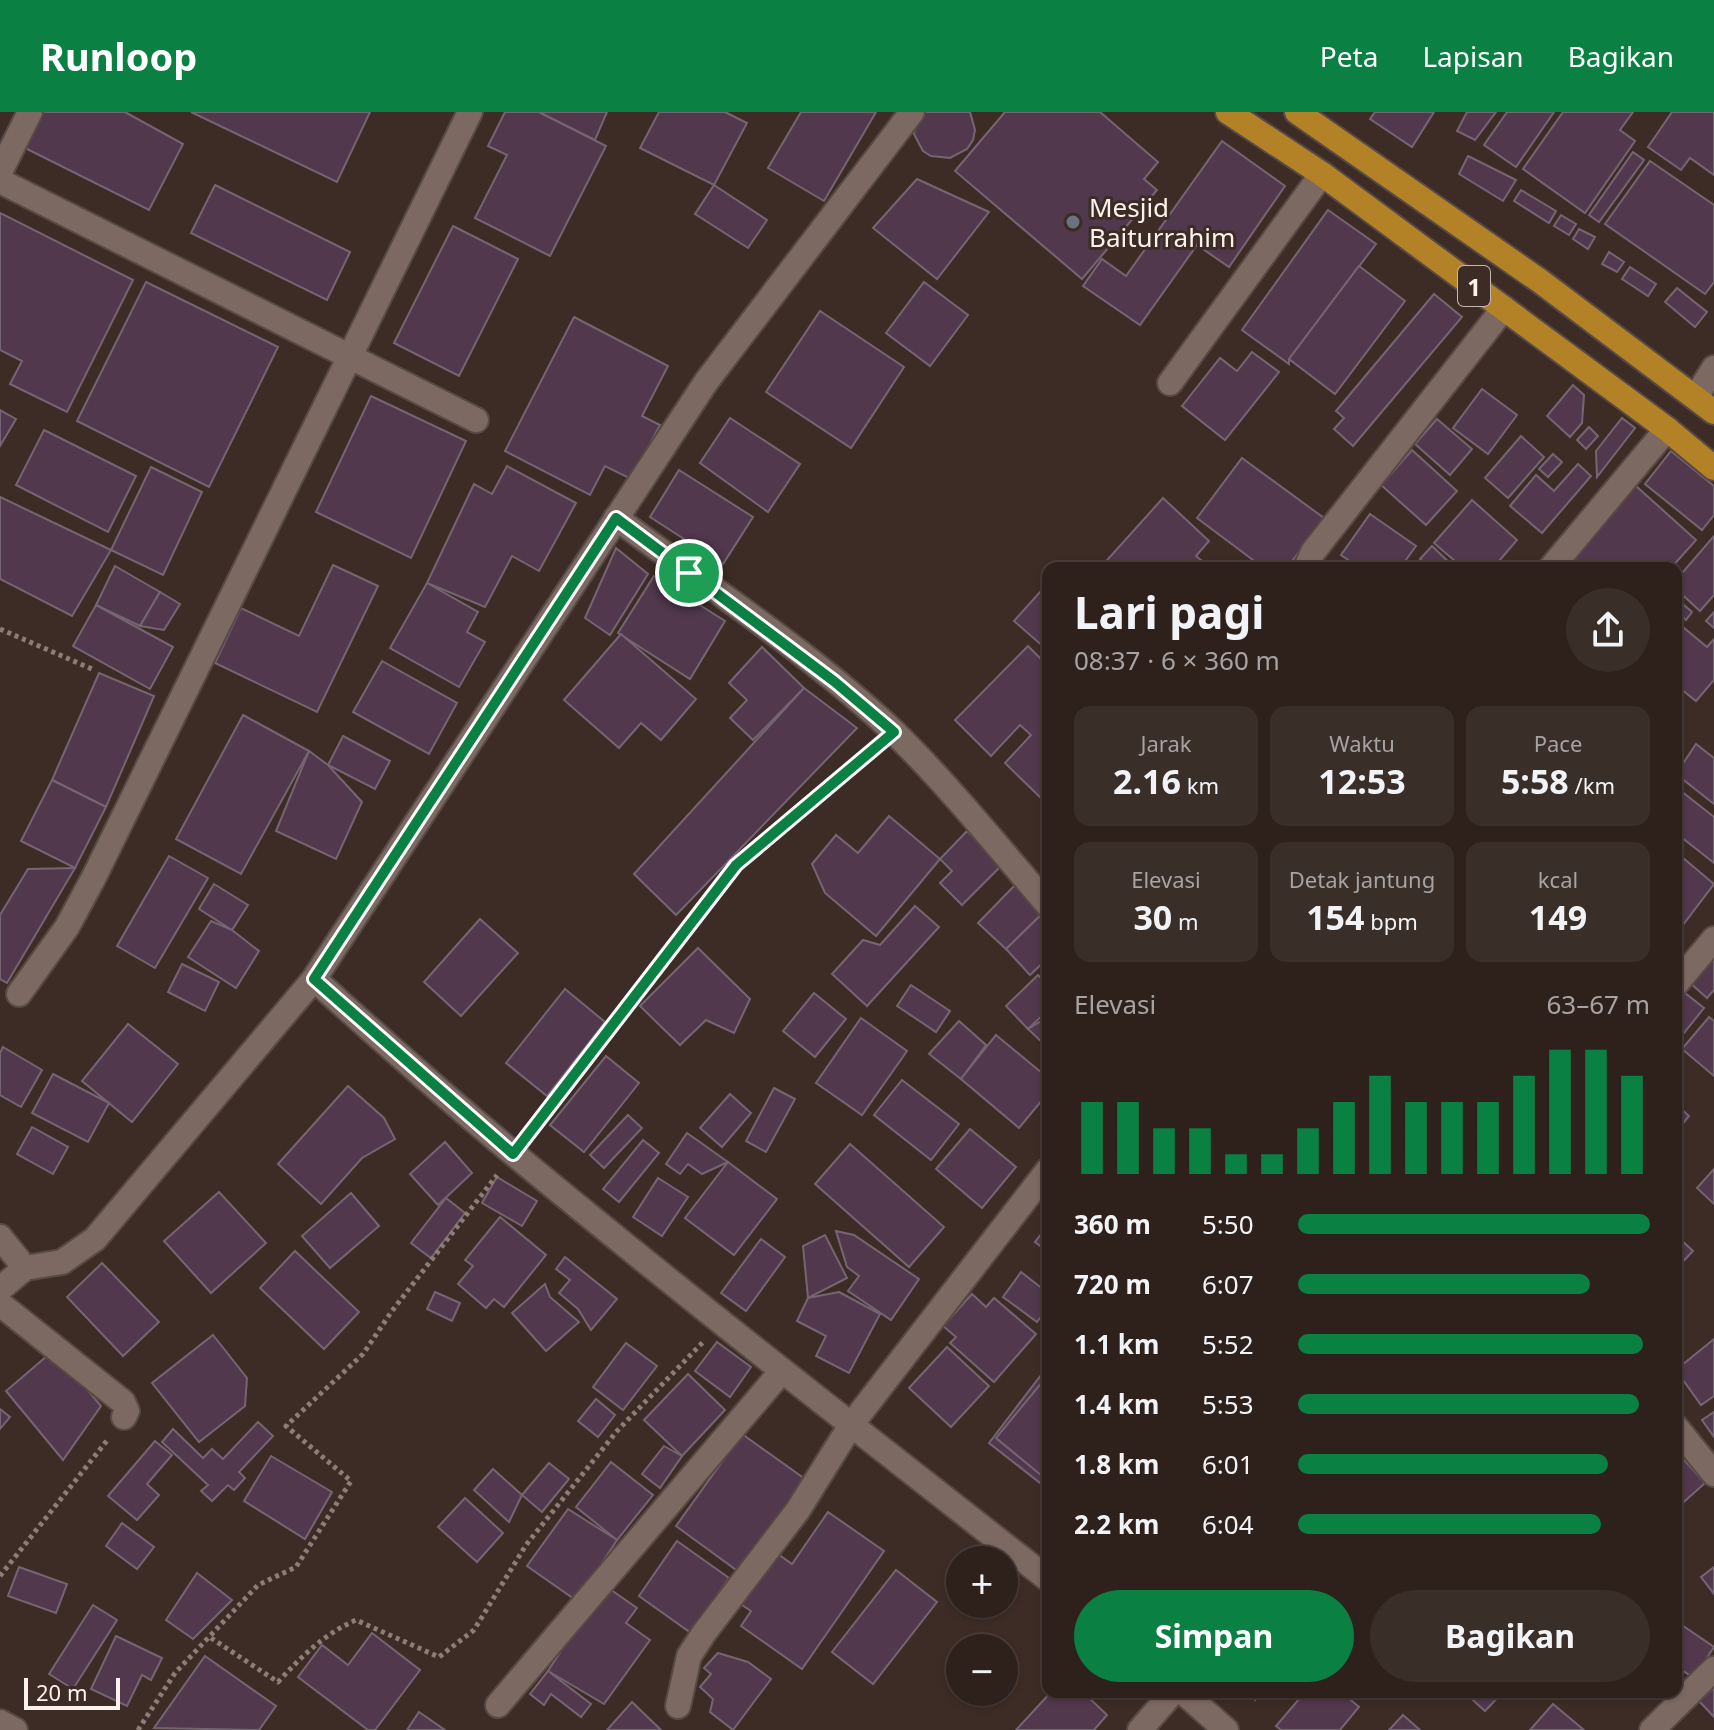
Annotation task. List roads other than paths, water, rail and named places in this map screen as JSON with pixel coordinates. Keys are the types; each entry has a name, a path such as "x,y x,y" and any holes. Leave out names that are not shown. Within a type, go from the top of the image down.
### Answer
{"main road":[{"name":"1","path":"1228,112 1322,174 1667,429 1714,468"},
{"name":"1","path":"1297,112 1540,281 1705,404"}],"street":[{"path":"0,172 30,112"},
{"path":"19,994 67,927 94,877 470,112"},
{"path":"0,1289 25,1268 62,1262 95,1239 314,979 706,382 912,112"},
{"path":"1170,383 1322,174"},
{"path":"0,181 476,420"},
{"path":"1309,562 1313,552 1504,308"},
{"path":"1705,404 1714,368"},
{"path":"1556,562 1667,429"},
{"path":"616,518 835,682 894,732 964,806 1042,898"},
{"path":"1682,977 1714,939"},
{"path":"314,979 513,1154 724,1321 781,1372 1042,1574"},
{"path":"678,1706 689,1656 798,1510 851,1425 1042,1178"},
{"path":"0,1237 25,1268"},
{"path":"0,1304 123,1402 127,1411 124,1417"},
{"path":"498,1705 781,1372"},
{"path":"1682,1434 1714,1474"},
{"path":"1652,1730 1714,1669"},
{"path":"1140,1730 1168,1698"},
{"path":"1190,1698 1226,1730"},
{"path":"0,1722 15,1730"}],"place":[{"name":"Mesjid Baiturrahim","path":"1073,222"}]}
